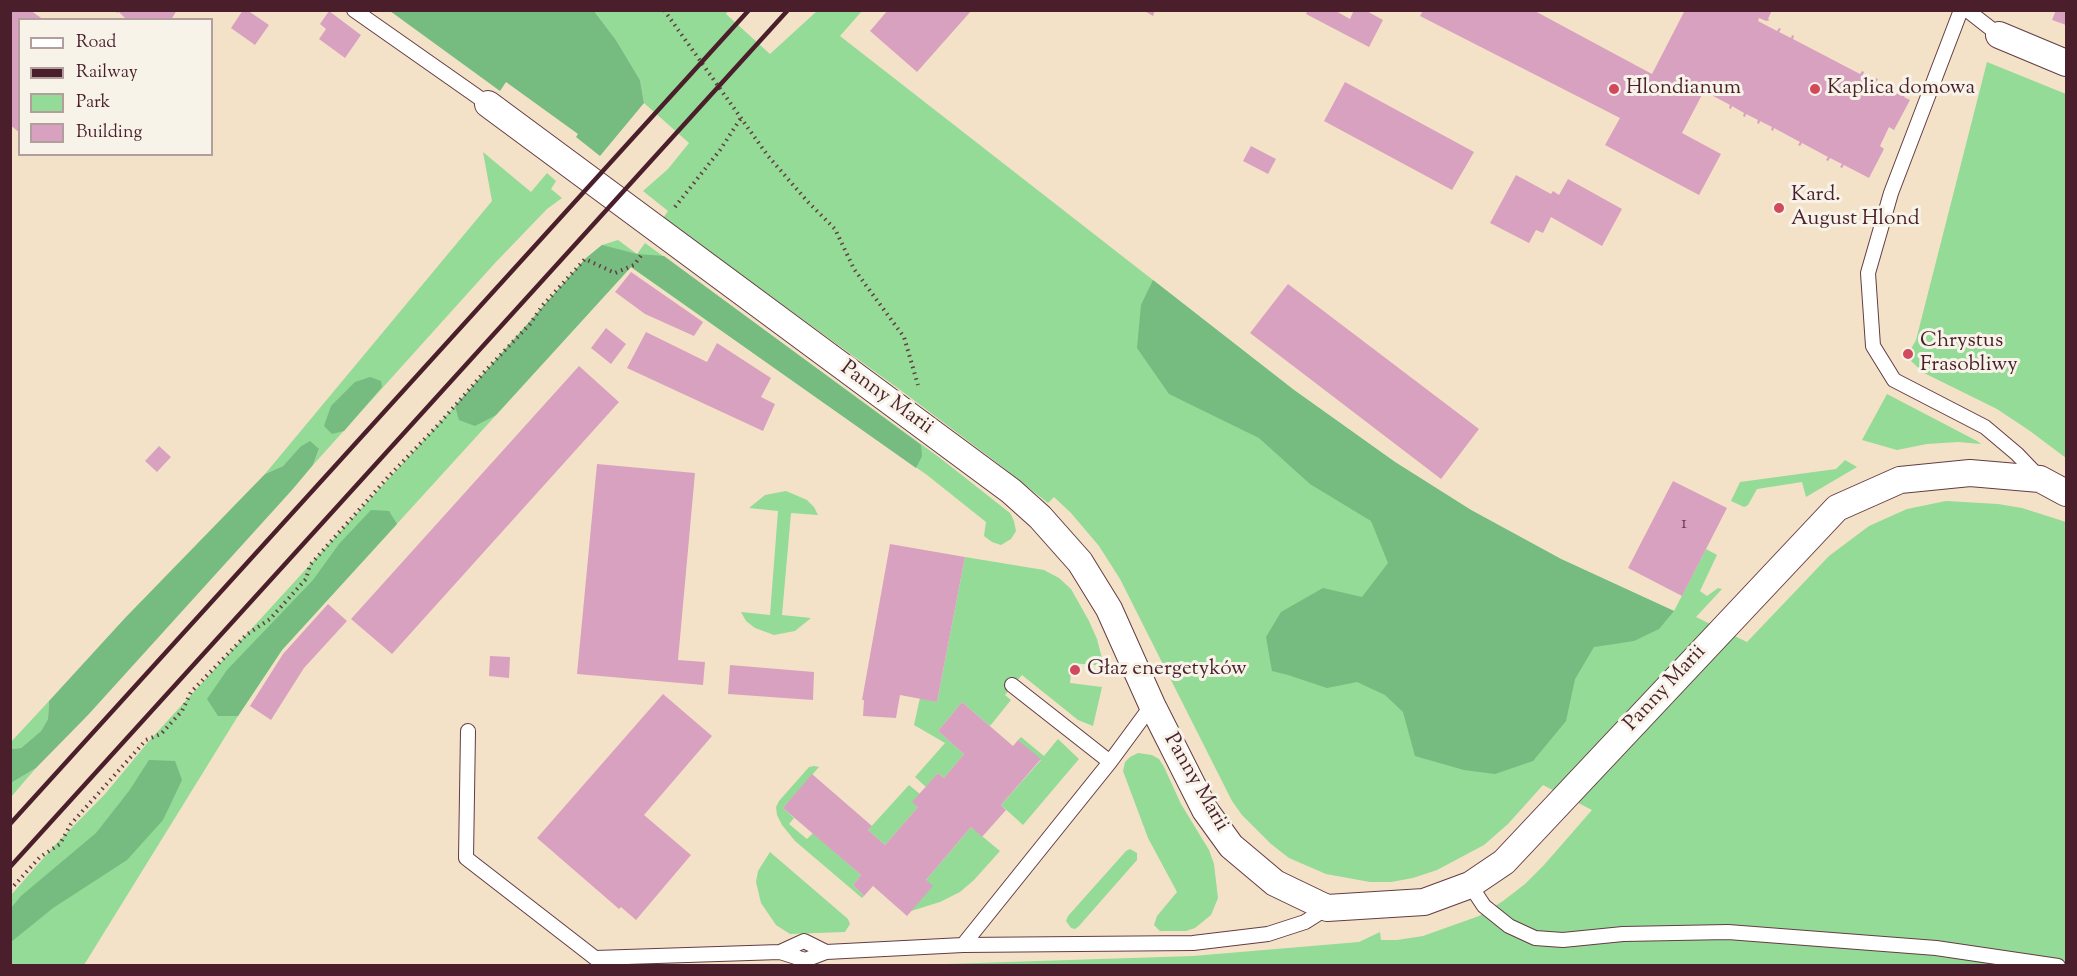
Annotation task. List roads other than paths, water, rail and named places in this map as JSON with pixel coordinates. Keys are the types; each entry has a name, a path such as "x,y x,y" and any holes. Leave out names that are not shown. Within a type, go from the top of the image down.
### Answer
{"street":[{"path":"1999,36 2067,63"},
{"name":"Panny Marii","path":"488,104 1011,491 1040,517 1080,562 1109,609 1152,705 1205,810 1231,846 1275,883 1327,908 1424,902 1470,885 1504,862 1837,508 1900,480 1970,473 2040,479 2067,493"}],"lane":[{"path":"354,10 488,104"},
{"path":"1961,10 1891,193 1868,273 1874,346 1894,380 1984,427 2018,454 2040,479"},
{"path":"1967,10 1999,36"},
{"path":"1012,685 1110,762"},
{"path":"963,945 1110,762 1152,705"},
{"path":"468,731 466,858 595,958 780,952 805,960 826,952 963,945 1193,943 1268,934 1305,922 1327,908"},
{"path":"1470,885 1484,906 1509,926 1535,938 1563,940 1623,934 1728,932 1936,948 2058,966"}],"railway":[{"path":"10,824 749,10"},
{"path":"10,867 788,10"}],"place":[{"name":"Hlondianum","path":"1614,89"},
{"name":"Kaplica domowa","path":"1815,89"},
{"name":"Kard. August Hlond","path":"1779,208"},
{"name":"Chrystus Frasobliwy","path":"1908,354"},
{"name":"Głaz energetyków","path":"1075,670"}]}
